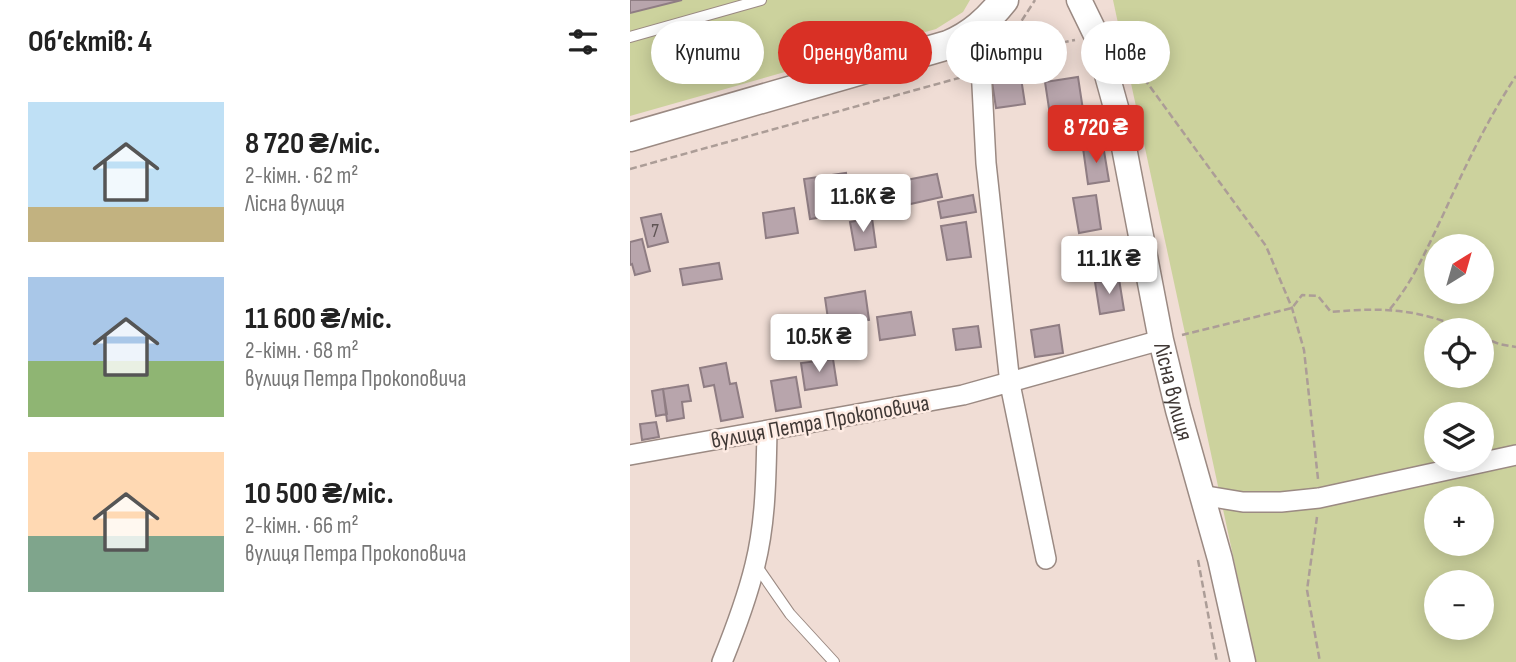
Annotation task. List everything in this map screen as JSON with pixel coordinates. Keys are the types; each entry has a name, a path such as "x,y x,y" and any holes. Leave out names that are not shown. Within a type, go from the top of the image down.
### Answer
{"main road":[{"path":"985,21 1004,0"},
{"path":"630,137 946,46"}],"street":[{"name":"Лісна вулиця","path":"1079,0 1092,21"},
{"path":"982,84 986,163 1010,384 1046,559"},
{"name":"Лісна вулиця","path":"1112,84 1161,340 1220,559 1243,662"},
{"name":"вулиця Петра Прокоповича","path":"630,455 963,395 1161,340"},
{"path":"722,662 756,564 765,504 767,431"},
{"path":"1201,495 1243,502 1320,498 1516,455"}],"lane":[{"path":"630,37 761,0"},
{"path":"756,564 790,614 834,662"}],"path":[{"path":"1022,21 1035,0"},
{"path":"1390,309 1407,288 1473,150 1516,76"},
{"path":"630,169 946,82"},
{"path":"1148,84 1266,246 1292,308 1304,350 1316,447 1320,498 1307,590 1320,662"},
{"path":"1161,340 1292,308 1302,295 1318,296 1331,312 1390,309 1433,318"},
{"path":"1494,342 1516,347"}],"green space":[{"path":"630,0 970,0 963,12 932,30 932,21 778,21 778,74 764,78 764,21 651,21 651,84 743,84 630,116"},
{"path":"1113,0 1516,0 1516,662 1256,662 1131,84 1170,84 1170,21 1118,21"}],"building":[{"path":"630,0 682,0 630,13"},
{"path":"1078,77 1083,110 1050,115 1045,84 1067,84 1067,79"},
{"path":"992,84 1022,84 1025,104 996,108"},
{"path":"1100,116 1104,143 1062,149 1058,122"},
{"path":"1103,145 1109,181 1088,184 1083,148"},
{"path":"846,173 852,213 810,219 804,179"},
{"path":"937,174 942,197 906,205 901,181"},
{"path":"973,195 976,212 941,218 938,202"},
{"path":"1096,195 1101,229 1079,233 1073,198"},
{"path":"794,208 798,233 766,238 763,213"},
{"path":"661,214 668,242 648,247 641,218"},
{"path":"872,218 876,247 855,250 850,222"},
{"path":"966,222 971,257 947,260 941,226"},
{"path":"642,239 650,271 635,275 632,264 630,265 630,242"},
{"path":"719,263 722,279 683,285 680,269"},
{"path":"1119,279 1124,310 1100,314 1095,282"},
{"path":"865,291 869,320 829,326 825,298"},
{"path":"911,312 915,335 880,340 877,317"},
{"path":"1059,325 1063,353 1035,357 1031,330"},
{"path":"978,326 981,347 956,350 953,329"},
{"path":"833,359 837,385 805,390 801,363"},
{"path":"726,363 730,384 736,383 743,417 721,421 714,385 704,387 700,368"},
{"path":"796,377 801,407 776,411 771,381"},
{"path":"688,385 691,401 682,402 684,418 667,421 663,389"},
{"path":"663,389 667,414 656,416 652,391"},
{"path":"656,422 659,437 642,440 640,424"}]}
